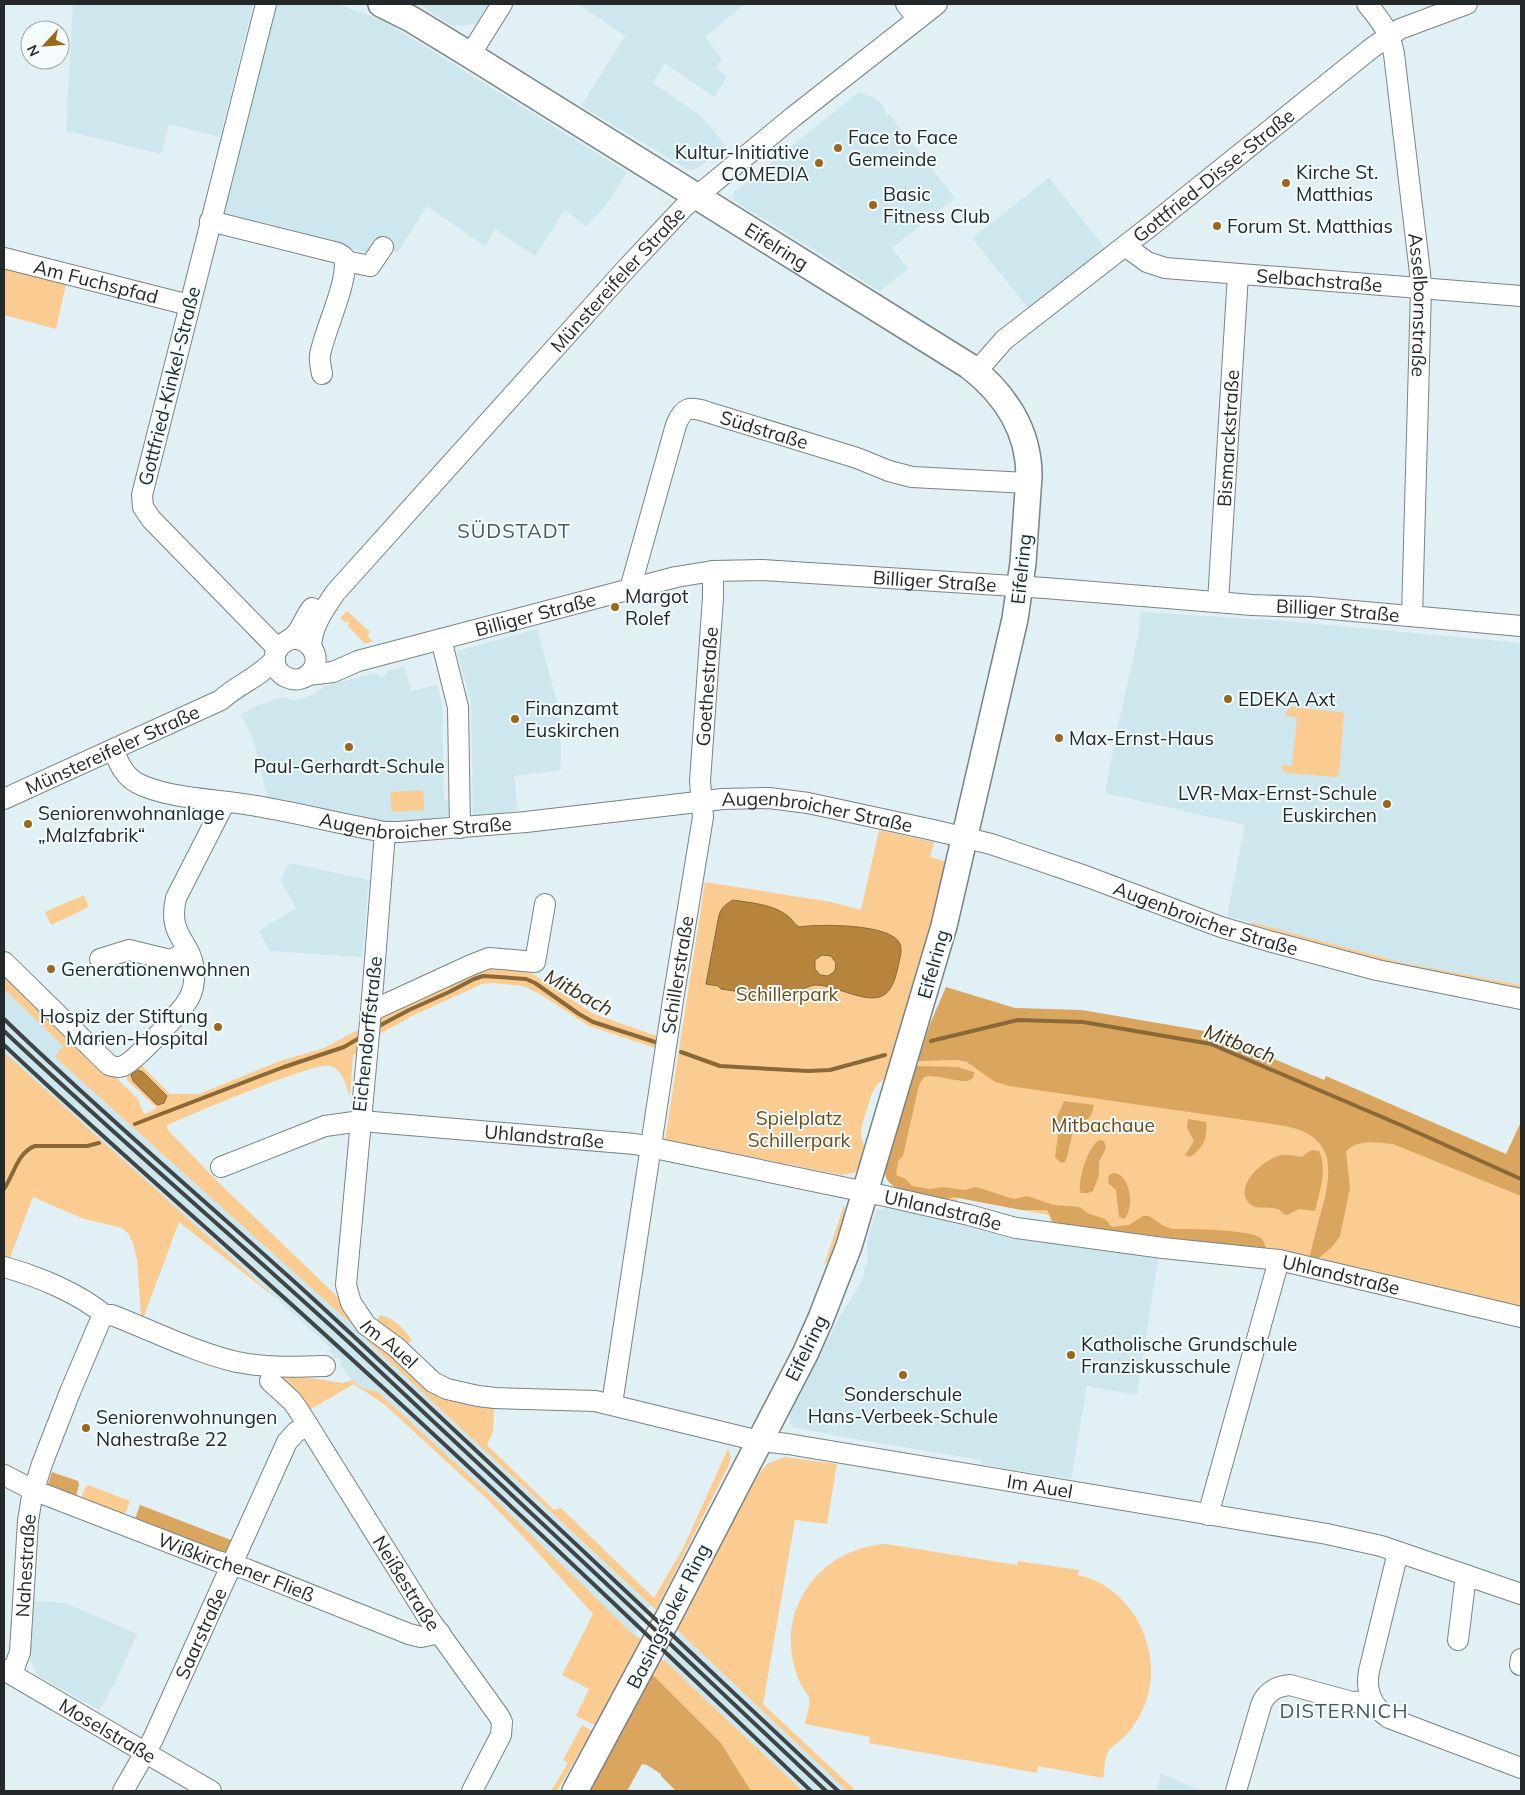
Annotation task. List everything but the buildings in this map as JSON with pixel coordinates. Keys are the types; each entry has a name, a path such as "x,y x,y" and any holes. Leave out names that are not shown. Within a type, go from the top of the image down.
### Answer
{"main road":[{"name":"Eifelring","path":"381,4 411,19 470,55 947,352 976,372 998,393 1018,423 1027,453 1028,483 1021,586 965,838 938,949 849,1246 821,1318 759,1441"},
{"name":"Basingstoker Ring","path":"575,1791 669,1616 759,1441"}],"street":[{"name":"Gottfried-Kinkel-Straße","path":"266,4 142,495 143,507 156,525 281,649"},
{"path":"470,55 502,4"},
{"name":"Münstereifeler Straße","path":"313,650 312,634 317,622 335,593 626,269 696,196 912,11 937,4"},
{"name":"Asselbornstraße","path":"1367,4 1390,36 1394,54 1421,289 1412,616"},
{"name":"Gottfried-Disse-Straße","path":"976,372 1004,340 1390,36 1400,29 1467,4"},
{"path":"210,221 338,253 344,257 346,266 339,294 319,356 322,374"},
{"name":"Selbachstraße","path":"1125,246 1139,258 1154,265 1238,274 1521,296"},
{"path":"345,261 370,266 383,247"},
{"name":"Am Fuchspfad","path":"4,258 189,305"},
{"name":"Bismarckstraße","path":"1218,602 1238,274"},
{"name":"Südstraße","path":"630,589 676,425 686,410 694,408 857,458 889,471 912,477 1028,483"},
{"name":"Billiger Straße","path":"308,675 333,672 358,662 441,639 676,577 713,571 762,570 1021,586 1218,602 1310,607 1521,626"},
{"name":"Goethestraße","path":"703,801 700,781 713,598 713,571"},
{"name":"Münstereifeler Straße","path":"4,799 221,700 228,693 260,674 298,631 312,608 335,593"},
{"path":"441,639 458,707 460,828"},
{"path":"300,640 313,650 315,664 308,675 298,680 286,678 278,670 281,649 300,640"},
{"name":"Billiger Straße","path":"313,650 326,659 344,659 358,662"},
{"name":"Münstereifeler Straße","path":"221,700 247,695 276,680 286,678"},
{"name":"Augenbroicher Straße","path":"113,750 126,775 139,784 161,792 266,808 385,832 460,828 703,801 751,798 787,800 914,826 995,846 1088,877 1201,920 1272,942 1377,970 1521,999"},
{"name":"Schillerstraße","path":"651,1148 702,826 703,801"},
{"path":"4,962 109,1065 118,1068 130,1062 187,1001 194,978 193,964 175,927 174,907 176,898 225,802"},
{"name":"Eichendorffstraße","path":"221,1167 325,1126 361,1121 385,832"},
{"path":"371,1011 471,964 489,958 535,962 545,904"},
{"path":"100,959 129,950 170,960 188,952"},
{"name":"Uhlandstraße","path":"361,1121 635,1144 866,1192 970,1215 1016,1228 1163,1248 1279,1260 1521,1317"},
{"name":"Im Auel","path":"361,1121 346,1285 351,1303 360,1319 366,1325 396,1347 432,1382 447,1389 495,1398 587,1400 612,1404 759,1441 788,1444 1327,1534 1398,1552 1521,1594"},
{"path":"612,1404 651,1148"},
{"path":"1208,1515 1279,1260"},
{"path":"4,1267 51,1284 93,1305 106,1316"},
{"path":"33,1490 98,1325 106,1316 112,1315 186,1345 238,1362 287,1367 325,1366"},
{"name":"Neißestraße","path":"270,1381 292,1401 427,1616 502,1722 501,1735 472,1791"},
{"name":"Saarstraße","path":"123,1791 146,1753 287,1442 296,1432 308,1425"},
{"name":"Nahestraße","path":"4,1475 33,1490 28,1521 20,1652 8,1672"},
{"name":"Wißkirchener Fließ","path":"33,1490 217,1561 255,1573 409,1634 422,1637 440,1633"},
{"path":"1398,1552 1368,1671 1368,1687 1372,1701 1379,1711 1389,1718 1521,1768"},
{"path":"1458,1640 1466,1576"},
{"name":"Moselstraße","path":"8,1672 211,1791"},
{"path":"1236,1791 1261,1705 1264,1697 1273,1690 1290,1685 1352,1702 1372,1701"}],"shaded area":[{"path":"73,4 253,4 220,137 169,124 161,154 66,131"},
{"path":"277,4 338,4 384,21 627,172 609,201 586,227 565,209 535,256 495,229 485,246 427,206 397,253 378,240 370,253 222,218"},
{"path":"418,4 490,4 478,24 453,26"},
{"path":"578,4 745,4 705,37 722,59 716,68 727,77 714,97 665,63 653,83 701,116 726,146 699,167 693,170 687,169 581,106 625,36"},
{"path":"859,92 878,100 885,109 884,111 887,116 889,114 955,198 892,248 908,269 880,291 733,200 733,193"},
{"path":"1049,178 1105,248 1028,308 972,238"},
{"name":"LVR-Max-Ernst-Schule Euskirchen","path":"1141,612 1285,621 1521,643 1521,985 1404,963 1227,916 1245,825 1105,793 1139,632"},
{"name":"Finanzamt Euskirchen","path":"537,629 560,713 561,770 514,776 518,811 473,816 471,703 457,651"},
{"name":"Paul-Gerhardt-Schule","path":"404,667 411,691 437,685 442,704 444,799 449,800 448,815 443,818 383,823 268,800 253,739 241,714 282,697 293,700 301,699 315,694 324,686 377,673 379,677 387,675 386,671"},
{"path":"290,863 369,880 362,957 270,951 259,931 296,908 280,880"},
{"path":"733,900 769,906 788,916 799,927 821,925 853,926 883,932 894,937 900,944 901,953 891,987 885,994 875,998 813,985 795,993 765,999 706,984 719,915 726,904","holes":["822,955 831,956 836,963 835,971 828,976 820,975 815,969 815,960"]},
{"path":"946,987 1015,1008 1082,1010 1210,1032 1324,1080 1326,1076 1506,1154 1521,1122 1521,1196 1393,1144 1362,1143 1346,1151 1350,1188 1340,1236 1333,1246 1314,1262 1310,1259 1310,1255 1326,1191 1328,1165 1326,1154 1313,1137 1285,1126 1009,1086 995,1082 967,1062 958,1060 918,1061 930,1024"},
{"path":"4,989 63,1046 56,1057 357,1329 366,1340 650,1605 635,1633 638,1636 637,1638 378,1392 362,1388 352,1381 340,1364 342,1361 338,1357 336,1359 329,1352 332,1349 4,1052"},
{"path":"916,1066 957,1067 974,1072 973,1078 968,1081 929,1076 924,1077 919,1085 903,1156 898,1161 896,1175 906,1179 912,1186 930,1189 943,1187 964,1190 976,1187 1014,1199 1027,1196 1054,1205 1080,1207 1087,1213 1105,1219 1112,1227 1129,1225 1143,1216 1149,1216 1172,1229 1218,1230 1254,1235 1261,1238 1266,1249 1054,1224 1047,1210 1022,1210 954,1197 939,1199 920,1197 902,1191 889,1182 885,1173"},
{"path":"138,1070 143,1072 167,1096 164,1103 156,1104 133,1081 131,1075"},
{"path":"1064,1101 1094,1105 1089,1118 1075,1122 1067,1157 1065,1162 1061,1163 1055,1157 1059,1128 1057,1117"},
{"path":"1188,1119 1206,1122 1204,1142 1199,1150 1190,1157 1185,1155 1194,1141 1187,1128"},
{"path":"1100,1140 1104,1141 1106,1148 1099,1162 1099,1175 1093,1191 1081,1193 1080,1181 1084,1164 1092,1148"},
{"path":"1312,1150 1319,1151 1323,1166 1322,1181 1315,1211 1299,1209 1287,1215 1278,1209 1258,1207 1248,1202 1245,1195 1245,1187 1254,1172 1261,1166 1276,1157 1286,1155 1302,1157"},
{"path":"1113,1173 1124,1179 1129,1192 1129,1208 1124,1219 1119,1217 1116,1190 1108,1183 1109,1175"},
{"name":"Katholische Grundschule Franziskusschule","path":"887,1208 1012,1236 1159,1254 1137,1395 1087,1386 1071,1479 981,1464 981,1460 843,1437 793,1427 790,1423 790,1413 840,1316 860,1285 868,1259 867,1243 876,1212"},
{"path":"52,1472 78,1481 79,1485 76,1496 46,1490"},
{"path":"140,1505 231,1540 224,1556 133,1524"},
{"path":"34,1601 65,1603 137,1634 115,1683 99,1710 38,1676 30,1659"},
{"path":"680,1633 847,1791 803,1791 689,1684 665,1660"},
{"path":"650,1672 721,1743 751,1791 676,1791 661,1774 642,1764 627,1791 588,1791"},
{"path":"1161,1773 1200,1791 1157,1791"}],"green space":[{"path":"4,268 66,284 56,329 4,315"},
{"path":"347,611 370,632 367,636 373,641 365,644 348,626 349,623 347,621 345,623 340,618"},
{"path":"1292,707 1341,712 1344,714 1339,773 1337,777 1283,771 1281,765 1292,766 1297,717 1286,716 1287,710"},
{"path":"423,790 424,810 392,812 390,792"},
{"name":"Schillerpark","path":"879,830 934,842 930,857 944,861 947,866 902,1047 885,1078 872,1093 861,1129 865,1149 859,1169 854,1173 842,1175 665,1140 705,882 831,902 861,910"},
{"path":"84,895 89,907 51,925 45,912"},
{"path":"1250,922 1404,963 1521,985 1521,992 1414,971 1254,930"},
{"path":"487,968 528,971 594,1014 657,1036 655,1048 589,1026 540,994 523,986 493,983 482,984 412,1016 378,1035 380,1018"},
{"path":"4,970 138,1099 145,1114 157,1108 127,1080 127,1074 138,1062 170,1094 199,1094 280,1061 324,1048 356,1031 364,1030 362,1048 353,1056 350,1097 343,1078 338,1071 330,1066 319,1067 277,1080 167,1125 167,1129 219,1183 342,1301 357,1329 55,1057 63,1046 4,989"},
{"name":"Mitbachaue","path":"930,1024 1504,1162 1521,1122 1521,1310 1051,1224 1049,1215 957,1198 957,1204 928,1199 896,1188 889,1182 885,1175 885,1170"},
{"path":"4,1052 277,1299 179,1222 144,1316 141,1315 137,1260 133,1243 128,1233 122,1228 81,1218 33,1197 9,1260 4,1258"},
{"path":"844,1205 843,1223 838,1241 832,1255 824,1265"},
{"path":"381,1315 398,1325 412,1340 407,1345 375,1322"},
{"path":"368,1339 494,1406 493,1432 487,1445 554,1510 561,1508 654,1598 683,1548 728,1449 731,1457 728,1467 656,1610 366,1340"},
{"path":"271,1372 343,1383 353,1380 362,1388 378,1392 489,1494 637,1638 638,1636 641,1639 595,1725 576,1716 589,1689 562,1675 593,1614 532,1546 486,1498 385,1405 354,1384 311,1409"},
{"path":"785,1457 837,1464 827,1524 795,1520 763,1704 856,1791 847,1791 674,1627 758,1475 767,1464"},
{"path":"88,1485 130,1501 126,1512 119,1517 80,1501"},
{"path":"886,1544 1017,1565 1018,1561 1079,1570 1078,1575 1098,1582 1115,1593 1129,1608 1140,1625 1147,1644 1151,1664 1150,1684 1141,1714 1126,1735 1108,1752 1103,1778 1038,1766 1037,1773 869,1743 870,1737 805,1724 809,1701 795,1668 792,1656 791,1634 795,1614 802,1595 828,1565 846,1554 865,1547"},
{"path":"659,1656 803,1791 751,1791 721,1743 650,1672"},
{"path":"582,1725 592,1731 557,1791 551,1791 568,1763 563,1760"}],"waterway":[{"name":"Mitbach","path":"379,1026 483,976 526,979 593,1022 655,1042"},
{"name":"Mitbach","path":"931,1041 1018,1020 1083,1022 1211,1044 1521,1179"},
{"name":"Mitbach","path":"135,1124 284,1067 344,1047 361,1037"},
{"name":"Mitbach","path":"681,1052 720,1066 808,1071 830,1070 885,1055"},
{"name":"Mitbach","path":"4,1189 20,1158 35,1146 87,1146 99,1143"}],"railway":[{"path":"4,1019 79,1090 376,1357 838,1791"},
{"path":"4,1031 355,1348 826,1791"},
{"path":"4,1045 403,1406 579,1570 811,1791"}],"place":[{"name":"Face to Face Gemeinde","path":"838,148"},
{"name":"Kultur-Initiative COMEDIA","path":"819,163"},
{"name":"Kirche St. Matthias","path":"1286,183"},
{"name":"Basic Fitness Club","path":"873,205"},
{"name":"Forum St. Matthias","path":"1217,226"},
{"name":"Margot Rolef","path":"615,607"},
{"name":"EDEKA Axt","path":"1228,699"},
{"name":"Finanzamt Euskirchen","path":"515,719"},
{"name":"Max-Ernst-Haus","path":"1059,738"},
{"name":"Paul-Gerhardt-Schule","path":"349,747"},
{"name":"LVR-Max-Ernst-Schule Euskirchen","path":"1387,804"},
{"name":"Seniorenwohnanlage „Malzfabrik“","path":"28,824"},
{"name":"Generationenwohnen","path":"51,969"},
{"name":"Hospiz der Stiftung Marien-Hospital","path":"218,1027"},
{"name":"Katholische Grundschule Franziskusschule","path":"1071,1355"},
{"name":"Sonderschule Hans-Verbeek-Schule","path":"903,1375"},
{"name":"Seniorenwohnungen Nahestraße 22","path":"86,1428"}],"district":[{"name":"SÜDSTADT","path":"514,530"},
{"name":"DISTERNICH","path":"1344,1710"}],"park label":[{"name":"Spielplatz Schillerpark","path":"799,1129"}]}
